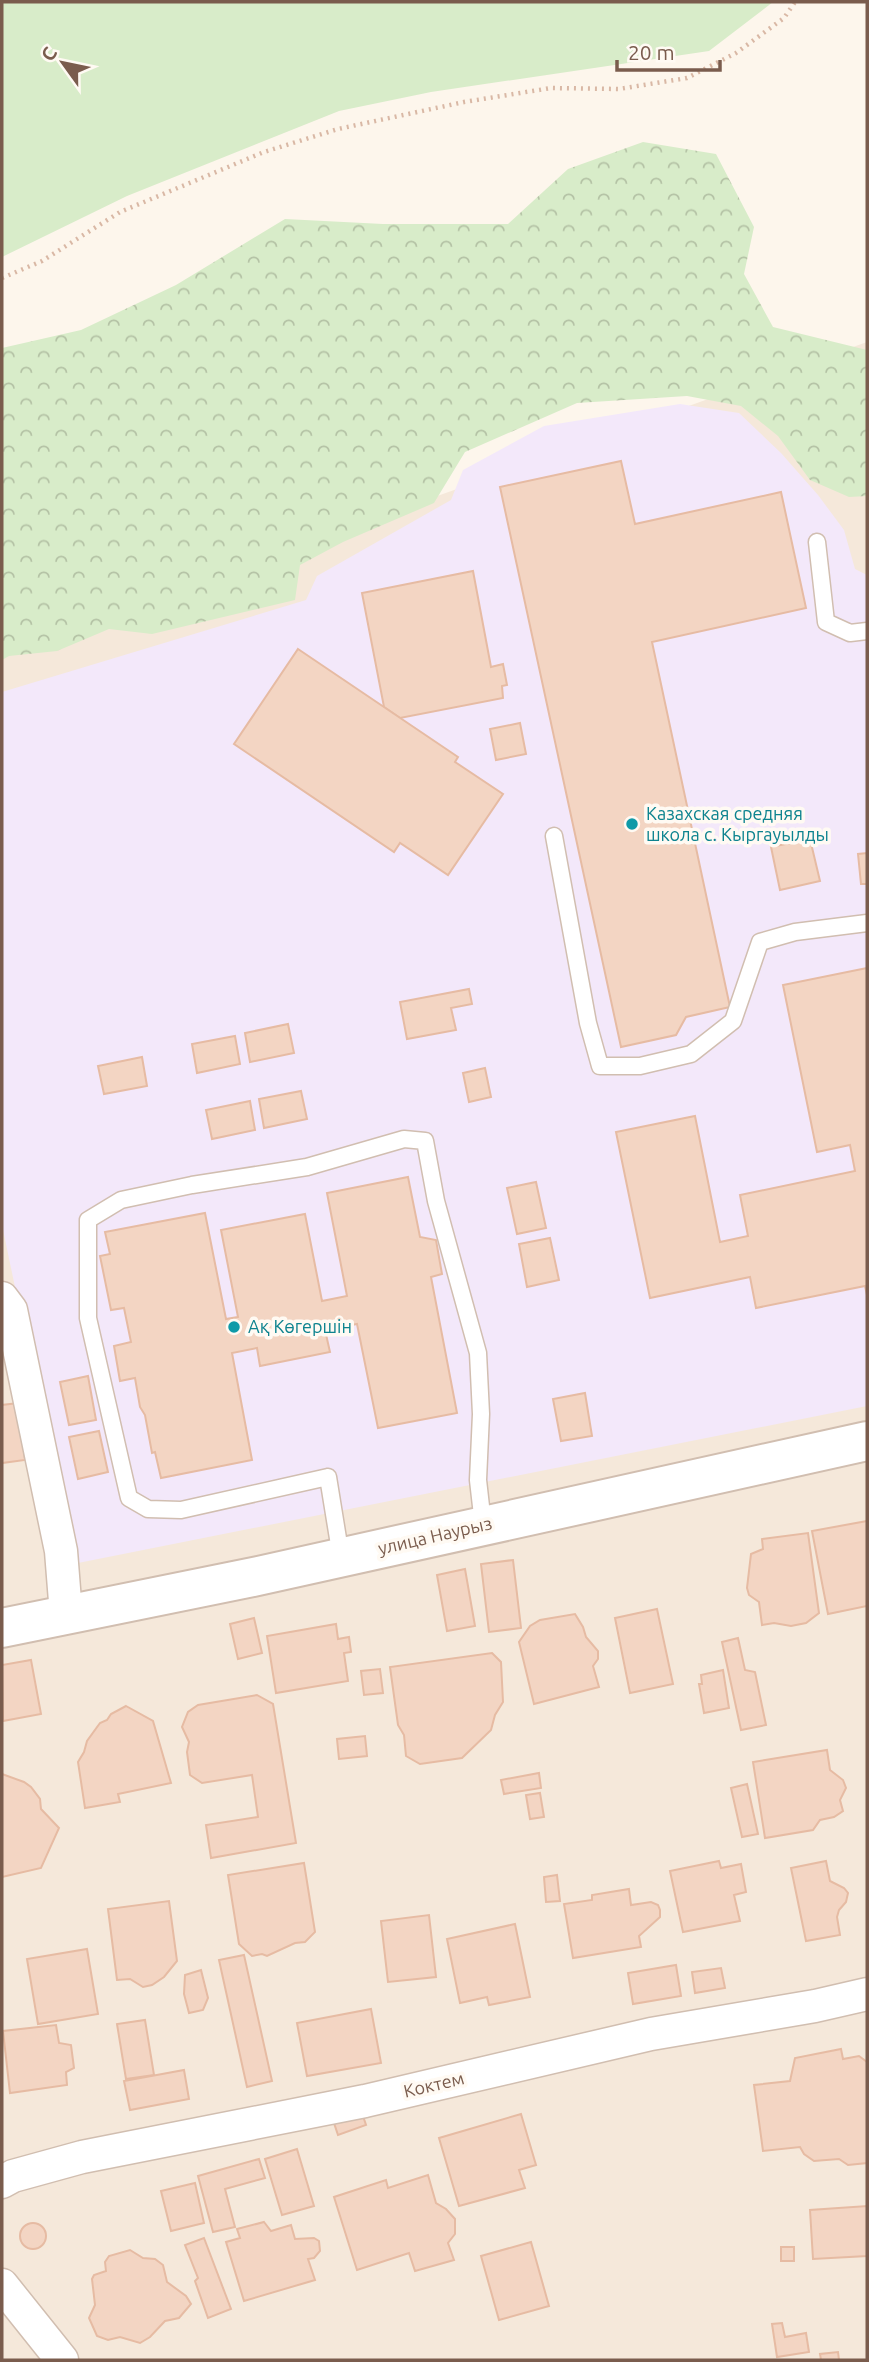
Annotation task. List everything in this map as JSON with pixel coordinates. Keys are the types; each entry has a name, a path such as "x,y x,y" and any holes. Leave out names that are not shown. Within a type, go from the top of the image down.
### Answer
{"street":[{"path":"2,1298 11,1310 48,1485 61,1551 66,1614"},
{"name":"улица Наурыз","path":"2,1628 341,1557 867,1441"},
{"name":"Коктем","path":"2,2182 13,2176 82,2157 365,2101 651,2034 815,2006 867,1994"},
{"path":"2,2285 62,2360"}],"lane":[{"path":"817,542 826,622 850,634 867,631"},
{"path":"554,836 588,1023 600,1066 640,1066 691,1054 733,1021 760,942 794,932 867,923"},
{"path":"341,1557 328,1477 181,1510 148,1509 129,1498 88,1318 88,1220 121,1200 192,1185 307,1167 404,1139 425,1141 436,1201 478,1353 481,1414 478,1480 483,1524"}],"path":[{"path":"2,278 42,261 120,212 264,152 338,129 464,102 551,88 619,89 687,78 736,52 784,18 795,2"}],"shaded area":[{"path":"867,342 867,2360 2,2360 2,652"},
{"path":"680,404 739,413 781,453 818,495 844,530 855,569 867,575 867,1406 73,1564 2,1225 2,692 306,600 317,576 451,500 463,470 544,426"}],"green space":[{"path":"2,2 773,2 709,51 431,92 339,111 127,196 2,257"},
{"path":"643,142 716,154 754,227 744,274 773,327 867,350 867,496 849,497 810,480 778,436 741,406 687,396 577,403 465,452 434,503 343,542 300,565 295,600 152,634 109,629 57,651 9,656 2,660 2,348 81,330 176,285 285,219 383,224 508,224 568,169"}],"building":[{"name":"Казахская средняя школа с. Кыргауылды","path":"621,461 635,524 781,492 806,608 652,642 730,1007 686,1017 676,1035 621,1047 500,487"},
{"path":"473,571 491,667 503,664 507,685 502,686 503,698 400,718 384,707 362,593"},
{"path":"298,649 458,757 455,762 503,794 448,875 400,843 394,852 234,744"},
{"path":"520,723 526,754 496,760 490,729"},
{"path":"810,839 820,881 780,890 771,847"},
{"path":"867,853 867,884 861,884 858,854"},
{"path":"867,968 867,1295 865,1286 756,1308 750,1277 650,1298 616,1132 695,1116 720,1242 748,1236 740,1195 855,1171 850,1145 817,1152 783,985"},
{"path":"469,989 472,1004 451,1008 456,1030 407,1039 400,1002"},
{"path":"288,1024 294,1053 250,1062 245,1033"},
{"path":"235,1036 240,1064 197,1073 192,1044"},
{"path":"142,1057 147,1086 104,1094 98,1066"},
{"path":"485,1068 491,1097 469,1102 463,1073"},
{"path":"301,1091 307,1119 264,1128 259,1099"},
{"path":"250,1101 255,1130 212,1139 206,1110"},
{"name":"Ақ Көгершін","path":"408,1177 420,1237 436,1240 442,1274 431,1277 457,1413 378,1428 357,1324 325,1330 330,1352 260,1366 257,1348 232,1353 252,1460 161,1478 155,1452 152,1453 145,1415 140,1407 135,1378 120,1381 114,1346 131,1342 124,1308 111,1310 100,1256 110,1254 105,1232 205,1213 226,1319 238,1317 221,1230 305,1214 322,1301 347,1296 327,1193"},
{"path":"536,1182 546,1228 517,1234 507,1188"},
{"path":"550,1238 559,1280 527,1287 519,1244"},
{"path":"88,1376 96,1420 69,1425 60,1382"},
{"path":"585,1393 592,1436 561,1441 553,1399"},
{"path":"18,1403 25,1460 2,1463 2,1405"},
{"path":"99,1431 108,1472 78,1479 69,1437"},
{"path":"867,1521 867,1606 828,1614 812,1531"},
{"path":"808,1533 819,1613 806,1623 791,1626 774,1623 762,1625 759,1602 749,1595 747,1588 751,1554 763,1549 762,1539"},
{"path":"513,1560 521,1628 489,1632 481,1564"},
{"path":"465,1569 475,1626 447,1631 437,1575"},
{"path":"657,1609 673,1684 630,1693 615,1618"},
{"path":"575,1614 586,1637 598,1651 598,1659 593,1666 599,1687 534,1704 519,1642 530,1626 540,1620"},
{"path":"254,1618 262,1653 238,1659 230,1624"},
{"path":"336,1624 338,1639 349,1637 351,1652 344,1653 348,1681 276,1693 267,1636"},
{"path":"738,1638 745,1670 755,1672 766,1725 741,1730 722,1642"},
{"path":"492,1653 501,1662 503,1702 495,1715 491,1730 462,1758 420,1764 406,1756 404,1735 398,1725 390,1667"},
{"path":"31,1660 41,1714 3,1721 2,1665"},
{"path":"380,1669 383,1693 364,1695 361,1671"},
{"path":"723,1670 729,1708 704,1713 699,1684 702,1684 701,1675"},
{"path":"257,1695 273,1704 296,1843 211,1858 206,1825 258,1817 252,1775 202,1783 190,1775 187,1752 189,1742 182,1727 188,1712 198,1705"},
{"path":"126,1706 153,1721 171,1783 118,1794 120,1802 85,1808 78,1762 87,1741 100,1723"},
{"path":"365,1736 367,1756 339,1759 337,1739"},
{"path":"827,1750 830,1770 843,1780 846,1788 840,1800 843,1811 834,1817 820,1820 813,1830 765,1838 753,1762"},
{"path":"539,1773 541,1788 504,1794 501,1780"},
{"path":"2,1774 31,1787 40,1799 41,1809 59,1828 41,1868 2,1877"},
{"path":"747,1784 758,1834 742,1837 731,1788"},
{"path":"540,1793 544,1817 530,1819 526,1795"},
{"path":"719,1861 721,1868 741,1864 746,1892 734,1895 740,1921 683,1932 670,1871"},
{"path":"826,1861 830,1881 848,1893 837,1917 840,1935 806,1941 791,1868"},
{"path":"304,1863 315,1932 305,1942 295,1943 267,1956 252,1956 239,1944 228,1875"},
{"path":"557,1875 560,1901 546,1902 544,1877"},
{"path":"629,1889 631,1905 651,1902 658,1905 660,1910 660,1917 639,1936 641,1947 573,1958 564,1904 592,1900 592,1895"},
{"path":"169,1901 177,1961 164,1977 152,1985 143,1987 130,1979 117,1980 108,1909"},
{"path":"429,1915 436,1977 388,1982 381,1921"},
{"path":"515,1924 530,1997 489,2005 487,1997 460,2003 447,1939"},
{"path":"87,1949 98,2014 38,2024 27,1959"},
{"path":"244,1955 272,2081 247,2087 219,1960"},
{"path":"676,1965 681,1996 633,2004 628,1973"},
{"path":"721,1968 725,1988 695,1993 692,1972"},
{"path":"201,1970 208,1998 203,2010 189,2013 184,1994 185,1975"},
{"path":"371,2009 381,2063 307,2076 297,2023"},
{"path":"145,2020 154,2075 126,2079 117,2024"},
{"path":"56,2025 59,2043 71,2045 74,2068 66,2072 67,2085 10,2093 3,2031"},
{"path":"841,2049 843,2059 859,2056 867,2062 867,2163 848,2165 839,2159 814,2161 804,2154 800,2147 763,2151 754,2085 790,2081 795,2058"},
{"path":"184,2070 189,2099 130,2110 124,2081"},
{"path":"362,2113 366,2125 338,2135 334,2123"},
{"path":"521,2114 536,2165 519,2170 525,2188 459,2206 439,2138"},
{"path":"297,2149 314,2206 282,2215 265,2159"},
{"path":"259,2159 265,2178 225,2189 235,2227 213,2232 198,2176"},
{"path":"428,2175 436,2203 455,2219 455,2234 448,2243 454,2260 415,2271 409,2253 357,2270 334,2197 386,2180 388,2188"},
{"path":"195,2183 204,2223 171,2231 161,2191"},
{"path":"867,2206 867,2256 813,2259 810,2210"},
{"path":"264,2222 271,2231 291,2225 295,2239 314,2238 319,2241 320,2251 314,2258 308,2259 315,2280 244,2301 226,2242 240,2238 237,2229"},
{"path":"33,2223 43,2226 46,2236 43,2246 33,2249 23,2246 20,2236 23,2226"},
{"path":"204,2238 231,2309 208,2318 195,2281 198,2278 185,2245"},
{"path":"531,2242 549,2306 499,2320 481,2256"},
{"path":"781,2247 794,2247 794,2261 781,2261"},
{"path":"130,2250 143,2258 155,2259 163,2265 167,2282 186,2296 191,2304 179,2318 165,2321 150,2337 140,2343 120,2337 108,2340 97,2336 89,2318 95,2305 92,2279 94,2275 106,2271 105,2262 109,2256"},
{"path":"782,2323 785,2337 806,2333 809,2352 777,2357 772,2324"},
{"path":"838,2352 839,2360 821,2360 820,2354"}],"place":[{"name":"Казахская средняя школа с. Кыргауылды","path":"632,824"},
{"name":"Ақ Көгершін","path":"234,1327"}]}
